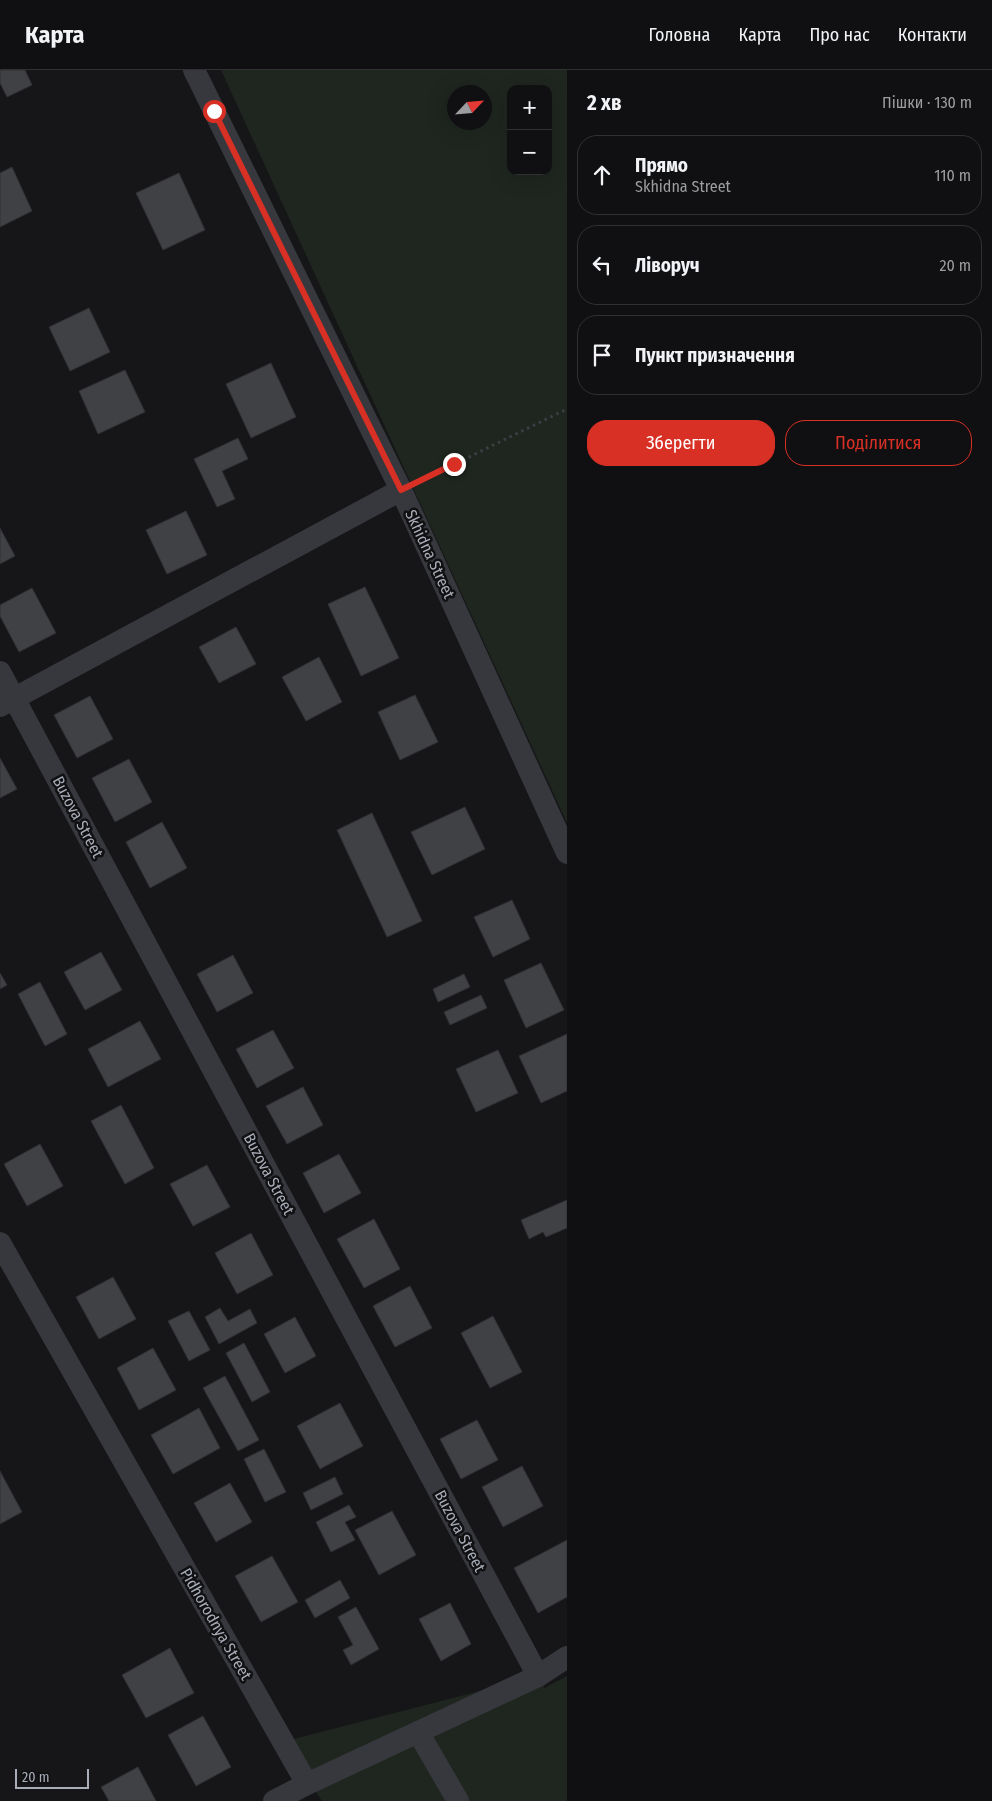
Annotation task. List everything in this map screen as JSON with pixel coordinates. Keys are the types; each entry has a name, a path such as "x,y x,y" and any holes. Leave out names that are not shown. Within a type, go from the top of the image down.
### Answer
{"street":[{"name":"Skhidna Street","path":"194,70 401,490 567,853"},
{"path":"7,702 401,490"},
{"name":"Buzova Street","path":"0,672 7,702 538,1676"},
{"name":"Pidhorodnya Street","path":"0,1242 307,1784"},
{"path":"274,1801 538,1676 567,1657"},
{"path":"418,1732 458,1801"}],"path":[{"path":"401,490 567,409"}],"shaded area":[{"path":"221,70 567,70 567,823"},
{"path":"538,1676 544,1688 567,1676 567,1801 322,1801 282,1742"}],"building":[{"path":"0,70 25,70 32,85 7,97 0,83"},
{"path":"12,167 32,211 0,227 0,173"},
{"path":"179,173 205,230 163,250 136,193"},
{"path":"89,308 110,352 70,371 49,327"},
{"path":"271,363 296,417 251,438 226,384"},
{"path":"125,370 145,412 98,434 79,391"},
{"path":"238,438 248,459 222,471 235,499 217,507 194,459"},
{"path":"186,511 207,555 167,574 146,530"},
{"path":"0,528 15,556 0,564"},
{"path":"365,587 399,658 361,676 328,604"},
{"path":"32,588 56,633 19,652 0,616 0,605"},
{"path":"236,627 256,664 219,683 199,647"},
{"path":"319,657 342,702 306,721 282,677"},
{"path":"415,695 438,742 400,760 378,712"},
{"path":"90,696 113,739 77,758 54,715"},
{"path":"0,758 17,789 0,798"},
{"path":"129,759 152,802 115,822 92,778"},
{"path":"465,807 485,849 432,875 411,832"},
{"path":"372,813 422,921 387,937 337,830"},
{"path":"162,822 187,868 150,888 126,842"},
{"path":"512,900 530,939 493,957 474,917"},
{"path":"101,952 122,990 85,1010 64,972"},
{"path":"233,955 253,993 217,1012 197,974"},
{"path":"541,963 564,1010 526,1028 504,980"},
{"path":"0,973 7,985 0,989"},
{"path":"464,974 470,987 438,1002 433,989"},
{"path":"40,982 67,1034 45,1046 18,994"},
{"path":"481,995 487,1008 450,1025 444,1012"},
{"path":"140,1021 161,1059 108,1087 88,1049"},
{"path":"273,1030 294,1068 257,1088 236,1049"},
{"path":"567,1034 567,1091 541,1103 519,1056"},
{"path":"498,1050 518,1093 476,1112 456,1069"},
{"path":"303,1087 323,1125 287,1144 266,1106"},
{"path":"121,1105 154,1168 125,1184 91,1121"},
{"path":"40,1144 63,1186 27,1206 4,1164"},
{"path":"339,1154 361,1193 324,1213 303,1173"},
{"path":"207,1165 230,1207 193,1226 170,1184"},
{"path":"567,1200 567,1228 546,1237 543,1232 529,1239 521,1220"},
{"path":"374,1219 400,1269 364,1288 337,1239"},
{"path":"251,1233 273,1275 237,1294 215,1253"},
{"path":"113,1277 136,1319 99,1339 76,1297"},
{"path":"410,1286 432,1328 395,1347 373,1306"},
{"path":"220,1308 228,1321 250,1309 257,1323 219,1344 205,1317"},
{"path":"189,1311 210,1350 189,1361 168,1321"},
{"path":"493,1316 522,1372 490,1388 461,1333"},
{"path":"295,1317 316,1356 285,1373 264,1334"},
{"path":"244,1343 270,1392 252,1402 226,1353"},
{"path":"153,1348 176,1390 139,1410 117,1368"},
{"path":"225,1376 259,1440 238,1451 203,1388"},
{"path":"340,1403 363,1446 320,1469 297,1426"},
{"path":"199,1408 220,1448 173,1474 151,1435"},
{"path":"477,1420 498,1460 461,1479 440,1439"},
{"path":"264,1449 286,1492 265,1502 244,1459"},
{"path":"522,1466 543,1506 503,1527 482,1487"},
{"path":"0,1471 22,1512 0,1524"},
{"path":"335,1477 343,1494 311,1510 303,1493"},
{"path":"230,1483 252,1522 216,1542 194,1503"},
{"path":"349,1505 356,1517 345,1522 355,1540 331,1552 316,1522"},
{"path":"392,1511 416,1555 379,1575 355,1530"},
{"path":"567,1540 567,1597 538,1613 514,1568"},
{"path":"272,1556 298,1602 261,1622 235,1576"},
{"path":"340,1580 350,1598 315,1618 305,1600"},
{"path":"450,1603 471,1644 441,1661 419,1619"},
{"path":"356,1607 379,1649 351,1665 343,1650 353,1645 338,1617"},
{"path":"170,1648 194,1693 146,1718 122,1675"},
{"path":"203,1716 231,1767 196,1786 168,1735"},
{"path":"138,1767 156,1801 109,1801 101,1787"}],"route":[{"path":"214,111 401,490 454,464"}]}
